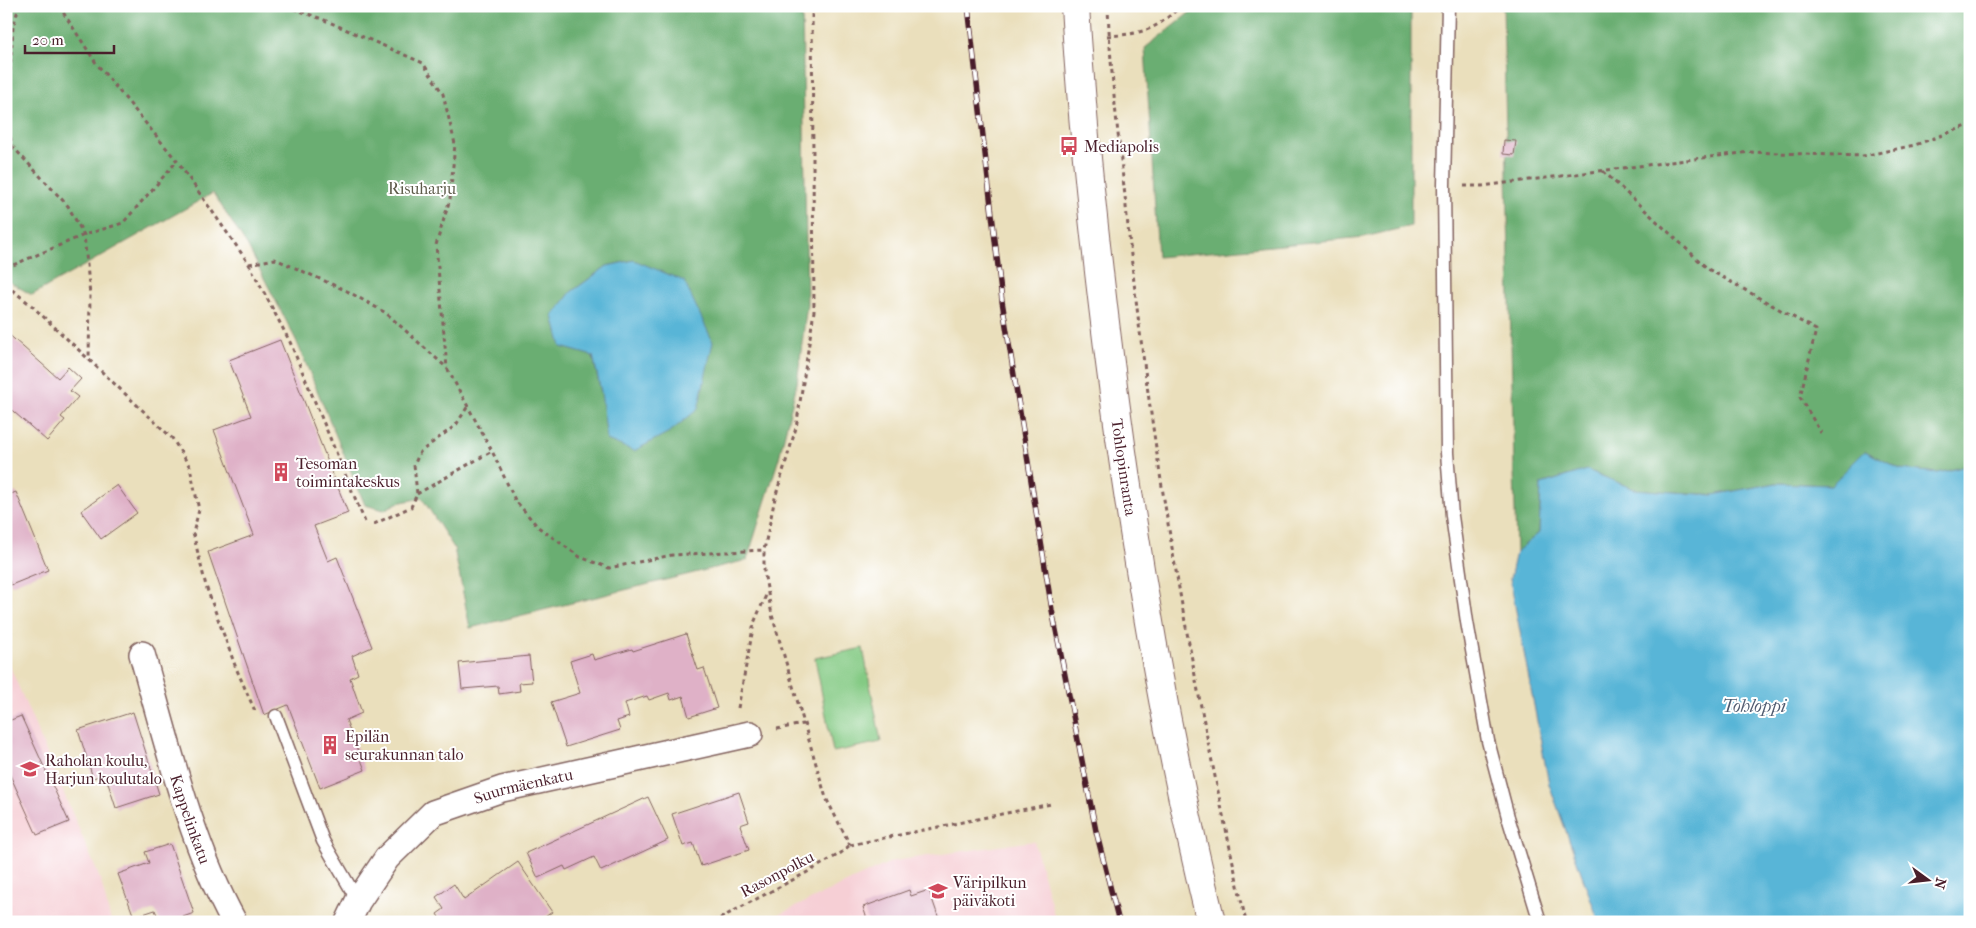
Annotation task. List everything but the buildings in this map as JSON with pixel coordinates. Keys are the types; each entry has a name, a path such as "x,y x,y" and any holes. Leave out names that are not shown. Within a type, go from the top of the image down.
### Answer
{"street":[{"name":"Tohlopinranta","path":"1075,6 1092,218 1123,458 1150,632 1211,922"},
{"name":"Kappelinkatu","path":"142,654 188,813 234,922"},
{"name":"Suurmäenkatu","path":"353,911 387,858 433,813 502,789 741,736"}],"lane":[{"path":"1448,6 1444,185 1447,453 1452,516 1467,622 1488,741 1508,817 1540,922"},
{"path":"276,716 323,841 353,911"}],"path":[{"path":"6,172 12,146 7,118 13,27 19,6"},
{"path":"59,6 96,62 177,161 249,264 290,342 365,522"},
{"path":"286,6 322,19 422,63 443,94 455,144 450,199 436,245 447,368"},
{"path":"812,6 814,311 796,428 775,498 764,550 767,593 826,798 850,845 1051,804"},
{"path":"1108,6 1109,36 1144,376 1164,510 1213,772 1246,922"},
{"path":"1077,38 1138,33 1158,26 1180,6"},
{"path":"1444,185 1482,186 1749,152 1863,156 1915,145 1970,125"},
{"path":"12,146 68,206 84,236 90,295 89,361"},
{"path":"6,268 84,236 124,224 177,161"},
{"path":"1603,171 1708,269 1816,330 1800,397 1821,433"},
{"path":"249,264 275,259 347,291 386,313 447,368 492,451 515,500 538,527 580,557 609,568 672,555 764,550"},
{"path":"6,285 31,305 172,438 190,467 199,510 193,532 206,586 236,668 262,726 283,737"},
{"path":"374,524 411,507 417,494 414,465 420,452 456,425 468,406"},
{"path":"417,494 492,451"},
{"path":"741,736 754,623 767,593"},
{"name":"Rasonpolku","path":"713,922 841,854 850,845"}],"shaded area":[{"name":"Raholan koulu, Harjun koulutalo","path":"6,657 101,881 111,922 6,922"},
{"name":"Väripilkun päiväkoti","path":"1034,841 1056,922 763,922 893,861"}],"green space":[{"name":"Risuharju","path":"6,6 802,6 807,304 797,383 779,458 747,560 470,628 454,548 422,498 397,503 384,510 365,505 296,340 248,247 213,193 32,295 6,280","holes":["634,260 601,392 593,356 571,292 607,266"]},
{"path":"1198,6 1411,6 1411,226 1364,237 1158,257 1145,48"},
{"path":"1503,6 1970,6 1970,465 1938,473 1900,469 1865,451 1831,485 1776,483 1714,495 1634,489 1587,470 1541,484 1539,533 1516,552"},
{"path":"863,648 881,742 833,752 815,658"}],"water":[{"path":"634,260 684,281 713,342 698,409 671,431 634,451 607,440 601,392 593,356 561,347 553,316 571,292 607,266"},
{"name":"Tohloppi","path":"1865,451 1900,469 1938,473 1970,465 1970,922 1599,922 1549,784 1510,579 1516,552 1539,533 1541,484 1587,470 1634,489 1713,495 1776,483 1831,485"}],"railway":[{"path":"968,6 1002,301 1052,610 1096,831 1119,922"}],"place":[{"name":"Mediapolis","path":"1069,146"},
{"name":"Tesoman toimintakeskus","path":"281,472"},
{"name":"Epilän seurakunnan talo","path":"330,745"},
{"name":"Raholan koulu, Harjun koulutalo","path":"30,769"},
{"name":"Väripilkun päiväkoti","path":"938,891"}]}
